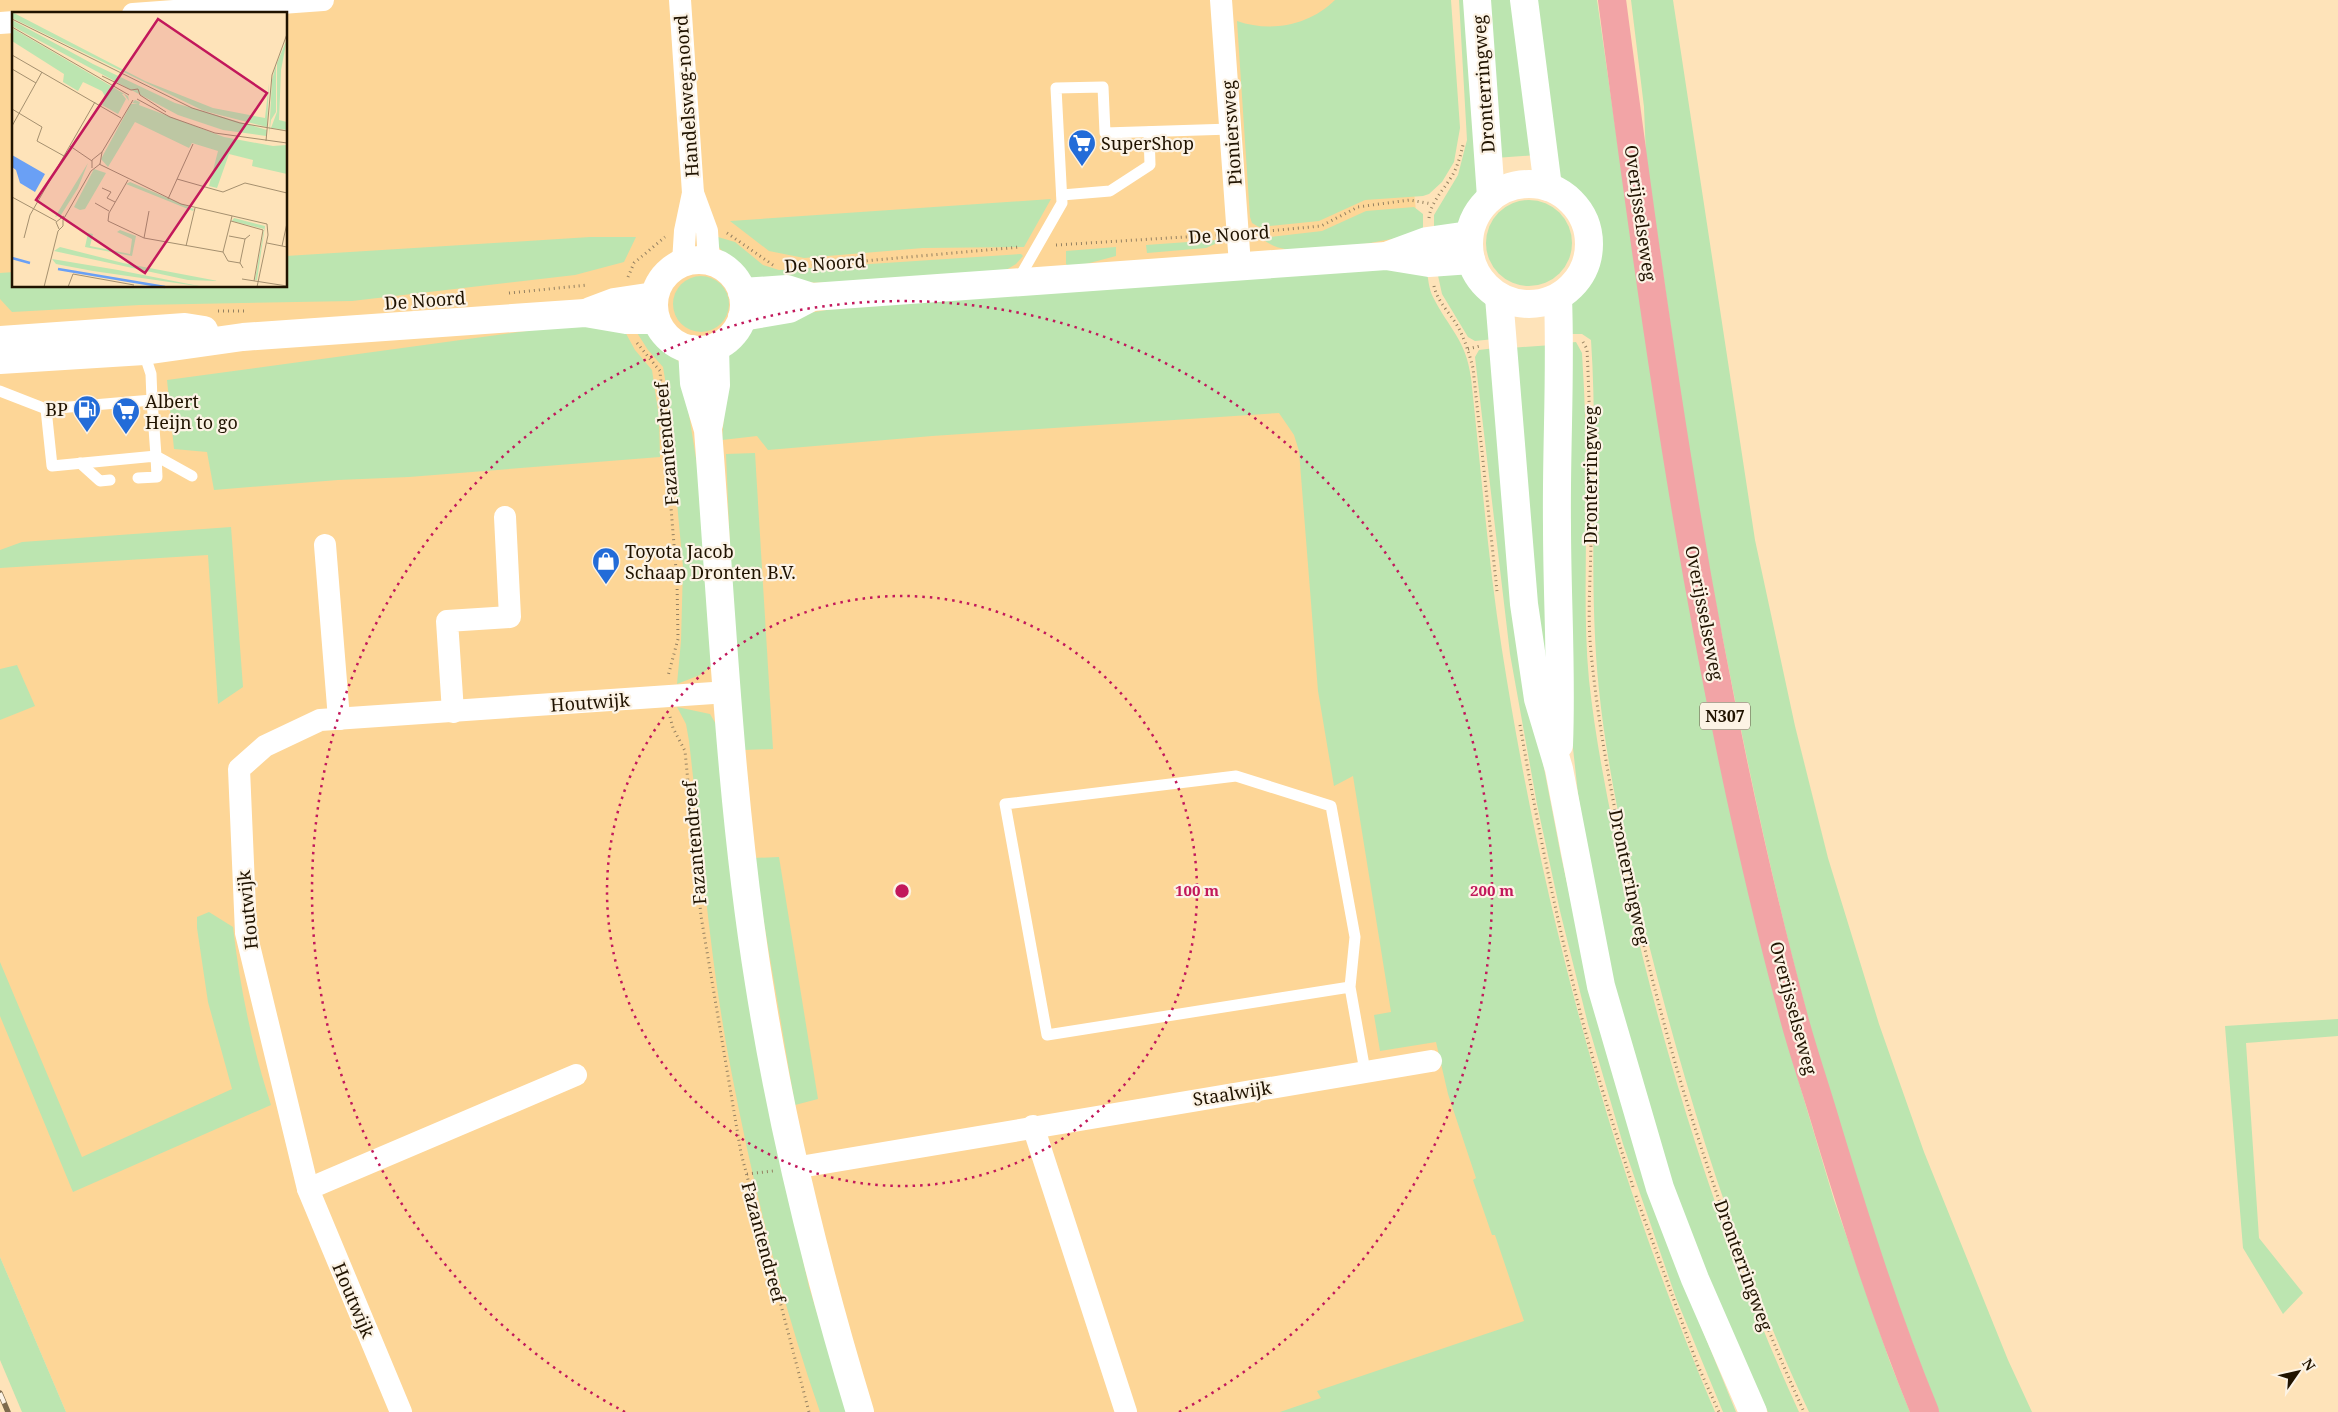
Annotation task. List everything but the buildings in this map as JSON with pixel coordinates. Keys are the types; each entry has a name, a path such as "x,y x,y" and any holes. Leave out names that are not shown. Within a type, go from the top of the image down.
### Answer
{"highway":[{"name":"Overijsselseweg","path":"1612,0 1681,482 1714,660 1749,831 1794,1018 1849,1198 1902,1355 1925,1412"}],"main road":[{"name":"Dronterringweg","path":"1477,0 1491,198"},
{"path":"1524,0 1548,187"},
{"path":"1533,184 1548,187 1561,192 1572,201 1581,213 1590,239 1586,267 1569,290 1558,298 1538,305 1518,304 1498,297 1486,287 1477,275 1470,248 1473,221 1480,208 1503,189 1533,184"},
{"name":"De Noord","path":"742,304 788,289 812,297 1386,256 1430,263 1470,248"},
{"path":"696,261 730,272 742,304 735,332 722,343 703,348 674,342 666,336 655,308 662,279 668,272 696,261"},
{"name":"Dronterringweg","path":"1498,297 1524,604 1538,699 1558,769 1601,986 1660,1188 1695,1279 1753,1412"},
{"name":"Dronterringweg","path":"1558,298 1560,340 1557,524 1561,698 1558,769"},
{"name":"De Noord","path":"0,360 245,324 585,313 614,302 626,300 655,308"},
{"name":"De Noord","path":"0,340 136,341"},
{"name":"Fazantendreef","path":"703,348 694,383 708,430 741,837 759,983 794,1168 830,1314 860,1412"}],"street":[{"path":"160,12 323,0"},
{"name":"Handelsweg-noord","path":"680,0 696,231 696,261"},
{"name":"Pioniersweg","path":"1222,0 1240,265"},
{"path":"453,712 447,621 510,617 505,517"},
{"path":"325,545 339,719"},
{"name":"Houtwijk","path":"401,1412 308,1189 246,933 238,769 265,746 320,720 728,692"},
{"name":"Staalwijk","path":"794,1168 1033,1126 1430,1061"},
{"path":"308,1189 576,1075"},
{"path":"1033,1126 1126,1412"}],"lane":[{"path":"1016,282 1062,203 1056,88 1102,88 1105,133 1230,129"},
{"path":"1062,195 1110,192 1150,165 1149,132"},
{"path":"136,341 151,374 157,477 138,478"},
{"path":"0,391 46,409 152,400"},
{"path":"46,409 52,466 156,456 192,476"},
{"path":"80,463 100,481 110,480"},
{"path":"1350,988 1047,1035 1005,804 1236,776 1330,806 1354,937 1350,988 1365,1071"}],"path":[{"name":"Dronterringweg","path":"1432,204 1451,178 1458,164 1463,142"},
{"name":"De Noord","path":"790,267 1038,246 1238,234 1321,226 1358,208 1372,205 1410,200 1432,204"},
{"name":"De Noord","path":"696,231 725,232 737,238 764,260 777,266"},
{"path":"626,300 634,263 647,250 667,236 696,231"},
{"path":"507,293 592,284"},
{"name":"Fazantendreef","path":"626,300 641,350 660,371 677,591 678,639 668,669 668,696 673,728 685,751 701,916 741,1154 809,1412"},
{"path":"212,311 245,324"},
{"name":"Dronterringweg","path":"1560,340 1580,341 1587,349 1592,433 1591,647 1604,752 1630,885 1672,1055 1690,1110 1737,1250 1772,1342 1804,1412"},
{"path":"1468,349 1501,344"}],"shaded area":[{"path":"0,0 1416,0 1410,150 1431,364 1520,885 1667,1412 66,1412 0,1257"}],"green space":[{"path":"1335,0 1451,0 1460,128 1454,162 1442,182 1429,194 1423,196 1365,200 1319,221 1259,227 1252,223 1250,217 1237,21 1263,26 1289,24 1314,16"},
{"path":"1459,0 1470,0 1478,197 1458,224 1434,233 1434,215 1458,175 1467,140"},
{"path":"1484,0 1517,0 1537,155 1495,158"},
{"path":"1531,0 1597,0 1643,320 1789,1049 1834,1200 1890,1362 1910,1412 1809,1412 1760,1299 1738,1241 1699,1123 1664,1005 1626,851 1608,754 1599,690 1594,603 1594,428 1591,340 1582,334 1566,334 1570,301 1588,277 1596,256 1596,229 1590,211 1558,174"},
{"path":"1631,0 1673,0 1755,540 1795,726 1828,858 1879,1024 1924,1152 2008,1360 2032,1412 1939,1412 1875,1238 1820,1062 1780,908 1713,589 1682,404 1646,156 1644,107"},
{"path":"1051,199 1024,247 923,248 804,258 769,251 730,221"},
{"path":"1529,200 1545,203 1553,207 1565,219 1569,227 1572,243 1569,259 1565,267 1553,279 1545,283 1529,286 1513,283 1505,279 1493,267 1489,259 1486,243 1489,227 1493,219 1505,207 1513,203"},
{"path":"1414,207 1423,214 1423,235 1315,250 1294,250 1276,247 1262,238 1322,231 1366,211"},
{"path":"590,237 636,237 624,262 575,275 352,301 140,305 12,312 0,299 0,273 12,272 12,288 288,288 288,256"},
{"path":"718,237 735,242 763,265 779,270 1021,254 1023,256 1016,264 1006,270 832,283 792,282 750,278 718,246"},
{"path":"1216,240 1215,244 1206,248 1147,253 1146,245"},
{"path":"1116,247 1116,256 1082,265 1068,266 1066,264 1066,251"},
{"path":"1358,268 1427,270 1433,297 1461,344 1469,365 1502,650 1538,845 1560,942 1585,1038 1613,1133 1644,1227 1678,1320 1715,1412 1280,1412 1321,1398 1317,1391 1524,1321 1495,1235 1492,1235 1473,1180 1476,1178 1448,1094 1436,1042 1380,1051 1374,1015 1391,1012 1353,776 1334,786 1318,691 1299,451 1294,435 1279,413 932,436 768,450 757,436 722,440 729,353 753,327 797,315 856,305"},
{"path":"1437,271 1460,273 1469,277 1476,284 1482,292 1489,310 1494,339 1475,341 1468,337 1442,294"},
{"path":"701,276 712,278 721,284 727,293 729,304 727,315 721,324 712,330 701,332 690,330 681,324 675,315 673,304 675,293 681,284 690,278"},
{"path":"571,325 623,328 635,350 652,370 659,417 660,457 214,490 207,452 174,449 167,380"},
{"path":"643,327 658,339 681,364 704,509 715,663 700,675 677,684 681,641 683,567 666,385 663,367 648,350 634,328"},
{"path":"1576,342 1582,353 1585,422 1587,660 1596,735 1611,818 1662,1030 1701,1160 1746,1287 1799,1412 1768,1412 1717,1306 1672,1183 1617,997 1596,905 1578,794 1571,730 1566,343"},
{"path":"1552,345 1546,702 1509,348"},
{"path":"1495,348 1537,732 1561,856 1585,964 1689,1297 1736,1412 1723,1412 1676,1298 1623,1144 1588,1024 1560,911 1537,804 1510,654 1475,357 1479,350"},
{"path":"755,453 773,749 744,750 733,619 726,454"},
{"path":"231,527 243,687 218,704 208,555 0,568 0,550 22,542"},
{"path":"17,665 35,706 0,720 0,669"},
{"path":"677,707 710,714 720,731 772,1118 809,1287 848,1412 820,1412 781,1288 759,1203 724,1034 712,950 689,741 686,724"},
{"path":"779,857 818,1099 795,1105 753,858"},
{"path":"209,912 233,927 247,1017 271,1105 73,1192 0,1016 0,962 82,1157 232,1089 208,1002 197,928 197,917"},
{"path":"2338,1019 2338,1036 2246,1043 2259,1238 2303,1293 2283,1314 2243,1248 2225,1026"},
{"path":"0,1257 66,1412 22,1412 0,1360"}],"railway":[{"path":"0,1393 8,1412"}],"place":[{"name":"SuperShop","path":"1082,167"},
{"name":"BP","path":"87,433"},
{"name":"Albert Heijn to go","path":"126,435"},
{"name":"Toyota Jacob Schaap Dronten B.V.","path":"606,585"}]}
